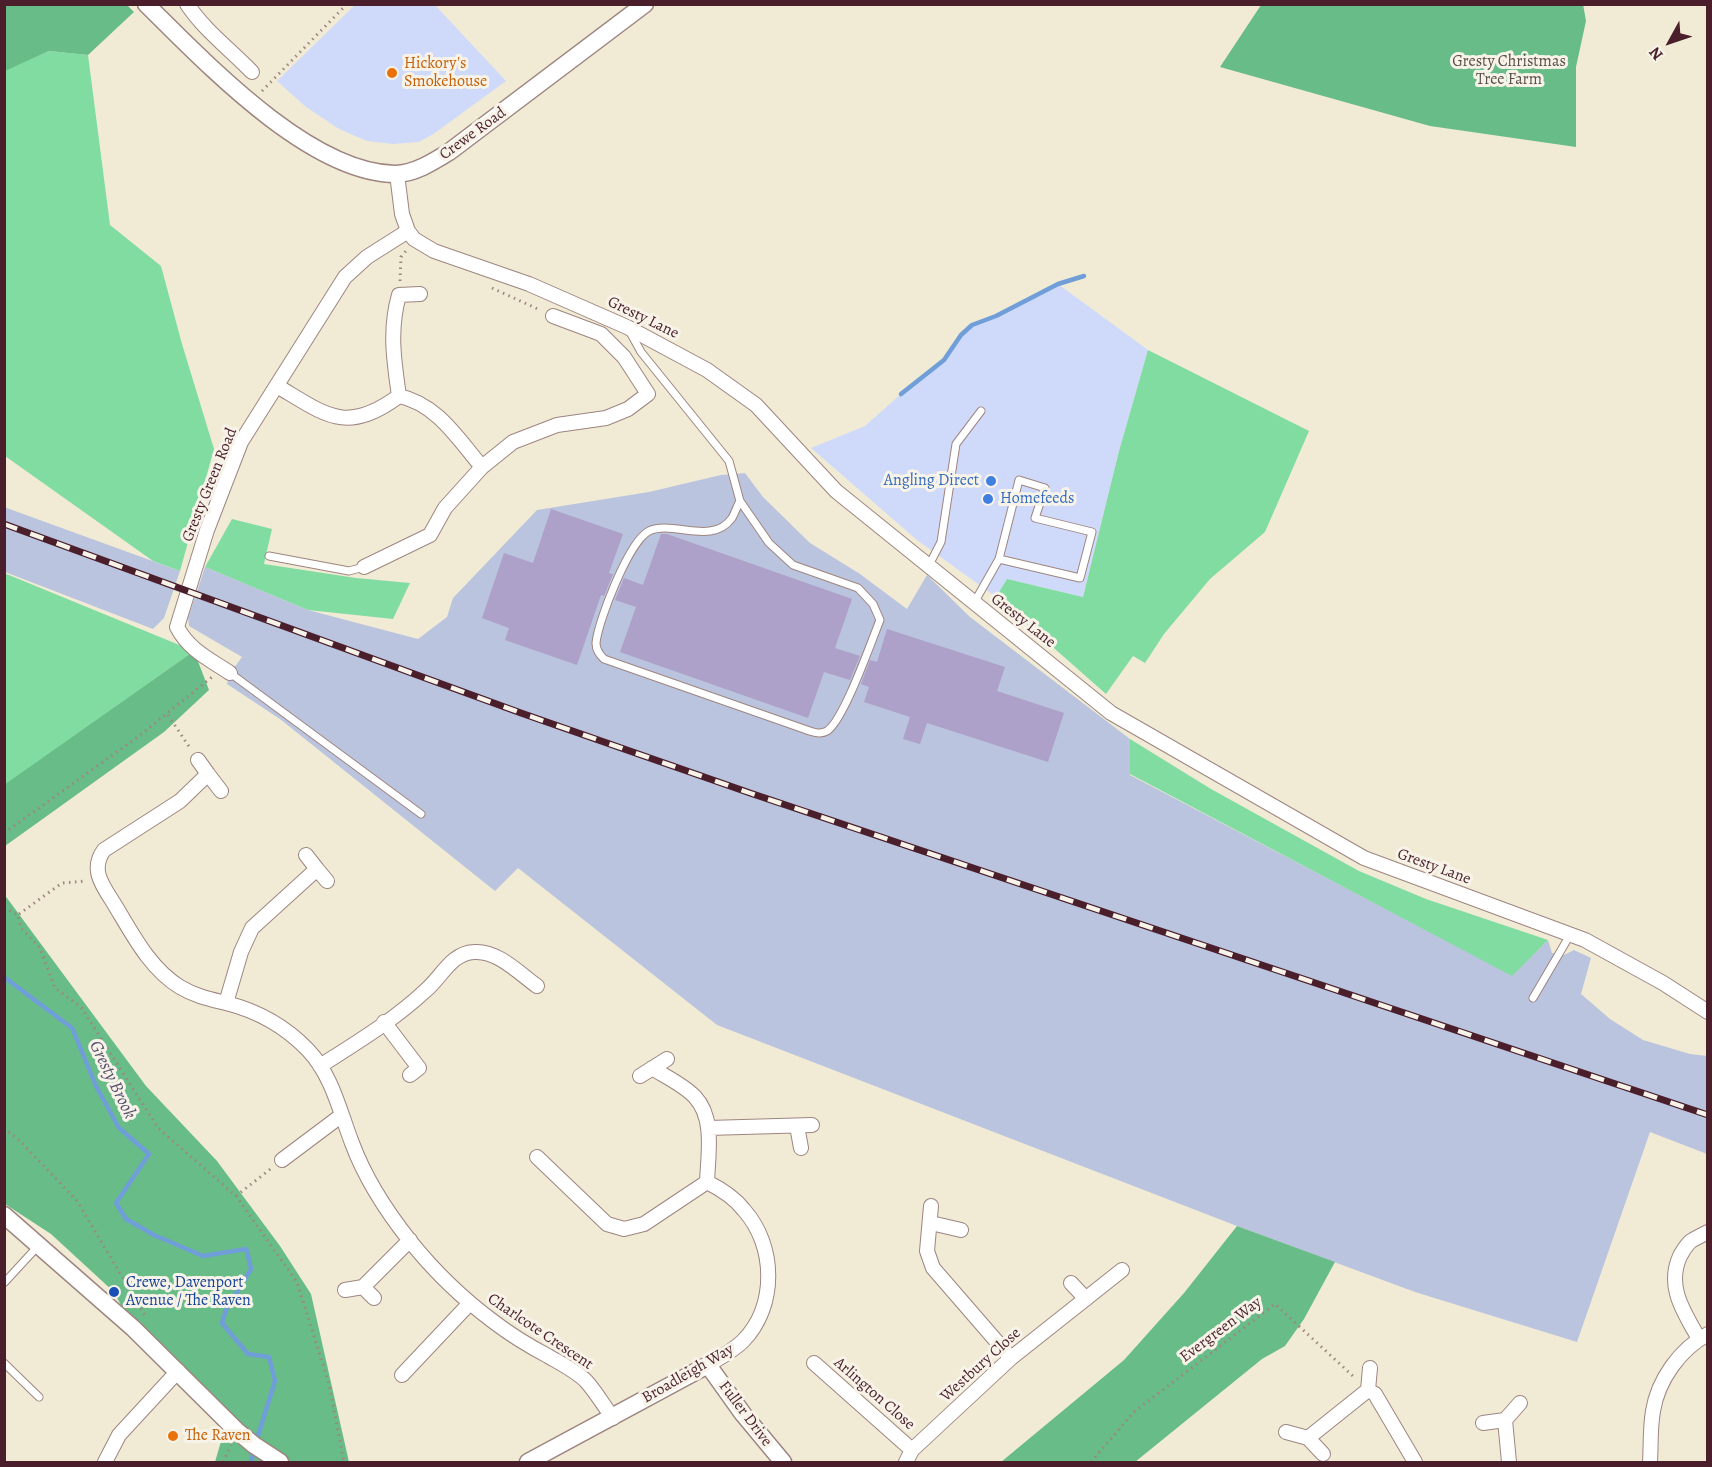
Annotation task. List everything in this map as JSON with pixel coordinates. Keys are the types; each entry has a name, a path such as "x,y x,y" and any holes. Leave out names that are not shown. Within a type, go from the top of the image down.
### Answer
{"street":[{"path":"187,4 211,35 252,72"},
{"name":"Crewe Road","path":"148,5 250,103 299,138 337,160 372,172 397,174 424,167 449,152 645,4"},
{"path":"397,174 402,214 411,235"},
{"name":"Gresty Lane","path":"411,235 434,251 529,284 627,327 707,370 756,405 836,491 1111,713 1364,858 1585,940 1663,982 1707,1012"},
{"name":"Gresty Green Road","path":"226,671 194,651 177,627 207,530 241,442 345,277 367,257 411,235"},
{"path":"399,396 392,345 393,315 399,295 420,294"},
{"path":"364,567 430,535 445,507 482,467 513,442 557,425 606,418 628,409 648,394 624,357 601,334 553,316"},
{"path":"277,386 315,409 337,418 361,417 385,406 399,396 415,399 435,412 482,467"},
{"path":"198,760 221,791"},
{"path":"99,880 98,861 105,850 180,801 208,774"},
{"path":"306,855 327,881"},
{"path":"226,1003 241,952 252,928 317,869"},
{"name":"Charlcote Crescent","path":"99,880 154,967 179,987 204,999 257,1013 297,1039 320,1066 365,1170 393,1218 410,1240 435,1270 470,1304 521,1341 566,1366 585,1380 612,1418"},
{"path":"320,1066 426,991 455,958 466,953 480,951 494,956 537,986"},
{"path":"384,1022 419,1068"},
{"path":"640,1076 666,1059"},
{"path":"537,1157 607,1224 624,1229 644,1224 707,1182 708,1128 704,1111 695,1097 652,1068"},
{"path":"282,1160 342,1115"},
{"path":"708,1128 812,1125"},
{"path":"797,1126 801,1148"},
{"name":"Broadleigh Way","path":"528,1462 708,1365 741,1343 750,1332 763,1308 768,1280 766,1251 754,1222 734,1199 707,1182"},
{"path":"931,1206 927,1251 933,1268 1011,1358"},
{"path":"4,1215 178,1371 237,1431 280,1462"},
{"path":"931,1223 960,1230"},
{"path":"1650,1462 1656,1397 1670,1370 1683,1353 1703,1336 1677,1299 1675,1280 1683,1251 1689,1242 1707,1232"},
{"path":"345,1290 363,1287 410,1240"},
{"name":"Westbury Close","path":"909,1456 1011,1358 1122,1270"},
{"path":"1071,1283 1086,1299"},
{"path":"363,1287 374,1298"},
{"name":"Charlcote Crescent","path":"402,1375 470,1304"},
{"name":"Arlington Close","path":"814,1363 909,1456"},
{"name":"Fuller Drive","path":"708,1365 743,1414 783,1462"},
{"path":"1308,1438 1368,1390 1370,1368"},
{"path":"105,1462 119,1435 178,1371"},
{"path":"1368,1390 1376,1394 1415,1462"},
{"path":"1484,1423 1505,1420 1520,1403"},
{"path":"1505,1420 1509,1462"},
{"path":"1286,1432 1308,1438 1323,1454"}],"lane":[{"path":"627,327 641,352 729,461 740,501 769,543 793,565 858,588 873,604 880,620 854,687 832,727 825,733 804,729 604,659 598,653 596,644 599,632 620,571 646,533 661,527 698,532 717,528 731,519 740,501"},
{"path":"928,567 940,542 956,444 981,411"},
{"path":"974,603 999,559 1019,480 1045,488 1035,518 1092,532 1080,578 999,559"},
{"path":"269,556 349,571 364,567"},
{"path":"226,671 421,814"},
{"path":"1533,998 1570,935"},
{"path":"4,1282 39,1245"},
{"path":"4,1363 39,1397"}],"path":[{"path":"250,103 346,4"},
{"path":"399,295 401,258 411,235"},
{"path":"4,832 226,671"},
{"path":"168,715 198,760"},
{"path":"18,915 62,883 99,880"},
{"path":"4,908 18,915"},
{"path":"18,915 21,928 40,948 54,988 81,1006 158,1128 236,1196 297,1282 329,1384 344,1462"},
{"path":"4,1128 20,1141 77,1201 148,1321"},
{"path":"236,1196 282,1160"},
{"name":"Evergreen Way","path":"1091,1462 1134,1412 1275,1304 1368,1390"}],"shaded area":[{"path":"355,5 435,5 506,81 435,133 419,142 393,144 367,141 339,129 306,107 277,81"},
{"path":"1058,284 1148,350 1119,451 1083,597 1007,579 996,597 917,540 811,448 865,426 944,360 961,335 972,325 996,316"},
{"path":"745,473 763,497 810,543 860,574 907,609 927,575 970,617 1130,739 1130,775 1512,975 1548,940 1552,953 1564,955 1574,950 1591,958 1581,994 1610,1019 1643,1040 1690,1054 1707,1056 1707,1154 1650,1132 1577,1342 1415,1292 1237,1226 717,1025 518,868 495,891 280,719 227,684 230,673 242,657 189,626 188,618 205,567 308,610 418,639 447,617 453,598 537,510 649,492 721,475"},
{"path":"4,507 180,571 164,618 153,629 5,572"}],"green space":[{"name":"Gresty Christmas Tree Farm","path":"1583,4 1586,21 1576,67 1576,147 1430,126 1220,67 1261,5"},
{"path":"4,5 127,5 134,12 88,55 49,51 5,71"},
{"path":"49,51 88,55 110,225 161,266 214,449 180,571 153,561 5,456 4,71"},
{"path":"1148,350 1309,431 1265,532 1210,579 1164,634 1145,663 1133,656 1106,694 996,597 1007,579 1083,597 1119,451"},
{"path":"232,519 272,529 264,564 356,578 410,583 393,619 308,610 205,567"},
{"path":"4,573 194,651 5,785 4,785"},
{"path":"194,651 209,690 164,732 5,846 4,785"},
{"path":"1130,739 1211,789 1359,871 1426,899 1548,940 1512,976 1130,774"},
{"path":"4,894 146,1086 217,1161 280,1246 311,1294 349,1462 215,1462 222,1438 237,1431 133,1328 114,1292 51,1234 5,1204"},
{"path":"1237,1226 1335,1262 1304,1319 1285,1346 1262,1359 1135,1462 1001,1462 1124,1360 1184,1293"}],"building":[{"path":"551,509 623,534 609,573 613,574 604,596 601,595 577,665 505,640 509,628 482,618 504,553 533,563"},
{"path":"661,534 667,534 852,599 835,648 860,656 850,680 824,672 808,718 620,652 636,607 615,600 624,578 643,585"},
{"path":"887,629 1005,667 997,691 1064,713 1048,762 927,723 920,744 903,739 910,717 864,702 869,687 861,684 870,660 877,662"}],"waterway":[{"path":"901,394 944,360 961,335 972,325 996,316 1058,284 1084,276"},
{"name":"Gresty Brook","path":"4,977 72,1028 96,1086 119,1128 149,1154 116,1203 126,1219 154,1235 203,1256 246,1249 251,1269 226,1310 222,1323 248,1354 269,1357 275,1381 256,1442"},
{"name":"Gresty Brook","path":"251,1462 254,1450"}],"railway":[{"path":"4,524 521,713 750,793 1708,1115"}],"place":[{"name":"Hickory's Smokehouse","path":"392,73"},
{"name":"Angling Direct","path":"991,481"},
{"name":"Homefeeds","path":"988,499"},
{"name":"Crewe, Davenport Avenue / The Raven","path":"114,1292"},
{"name":"The Raven","path":"173,1436"}]}
